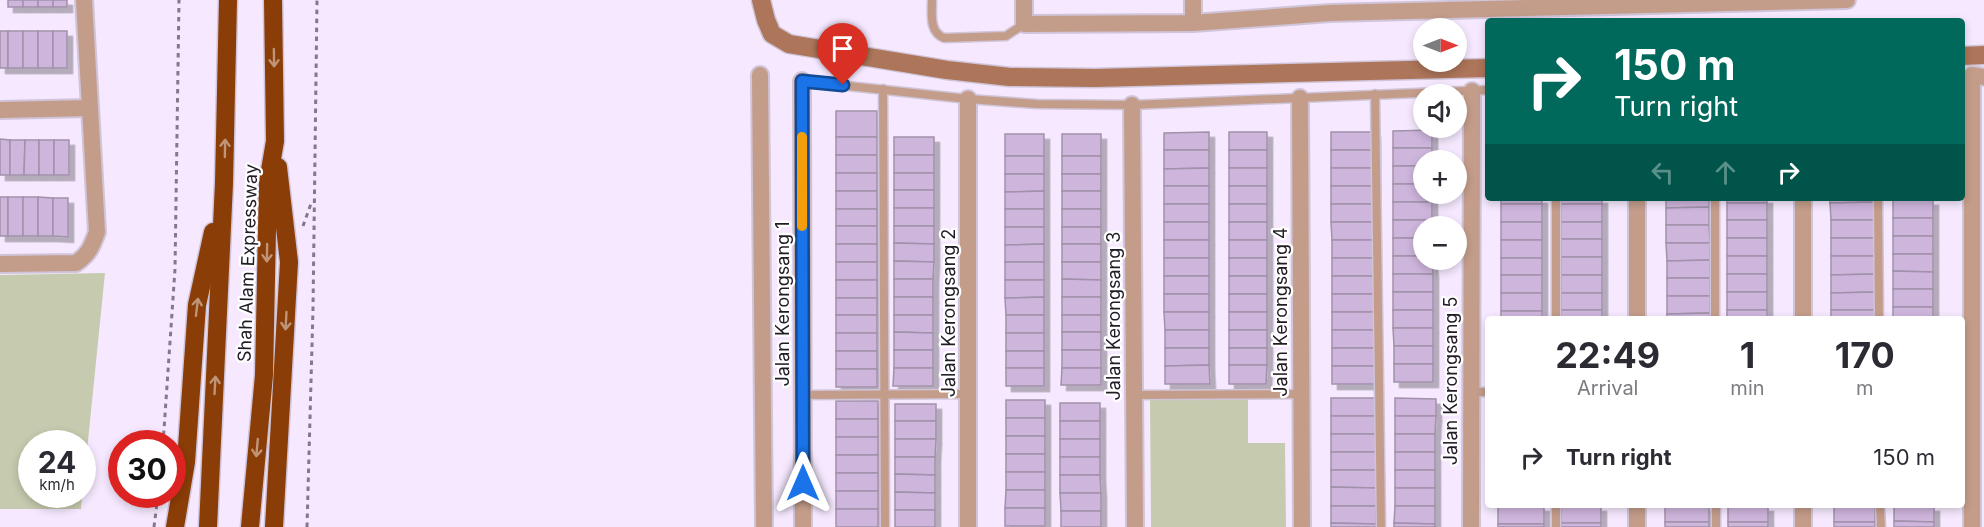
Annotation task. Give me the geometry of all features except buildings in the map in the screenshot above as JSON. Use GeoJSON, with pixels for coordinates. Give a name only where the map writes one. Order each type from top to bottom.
{"type":"FeatureCollection","features":[{"type":"Feature","properties":{"kind":"highway","name":"Shah Alam Expressway"},"geometry":{"type":"LineString","coordinates":[[208,527],[224,183],[228,0]]}},
{"type":"Feature","properties":{"kind":"highway","name":"Shah Alam Expressway"},"geometry":{"type":"LineString","coordinates":[[250,527],[264,375],[268,182],[275,141],[273,0]]}},
{"type":"Feature","properties":{"kind":"highway"},"geometry":{"type":"LineString","coordinates":[[274,527],[289,262],[275,141]]}},
{"type":"Feature","properties":{"kind":"highway"},"geometry":{"type":"LineString","coordinates":[[175,527],[186,462],[197,305],[224,183]]}},
{"type":"Feature","properties":{"kind":"street"},"geometry":{"type":"LineString","coordinates":[[0,264],[76,263],[91,249],[97,232],[84,0]]}},
{"type":"Feature","properties":{"kind":"street"},"geometry":{"type":"LineString","coordinates":[[761,0],[772,34],[789,44],[948,70],[1010,77],[1095,78],[1485,68]]}},
{"type":"Feature","properties":{"kind":"street"},"geometry":{"type":"LineString","coordinates":[[1024,0],[1024,24],[1193,23],[1330,7],[1847,0]]}},
{"type":"Feature","properties":{"kind":"street"},"geometry":{"type":"LineString","coordinates":[[1193,0],[1193,23]]}},
{"type":"Feature","properties":{"kind":"street"},"geometry":{"type":"LineString","coordinates":[[1965,56],[1984,55]]}},
{"type":"Feature","properties":{"kind":"street"},"geometry":{"type":"LineString","coordinates":[[760,75],[764,527]]}},
{"type":"Feature","properties":{"kind":"street"},"geometry":{"type":"LineString","coordinates":[[1972,527],[1967,386],[1973,76]]}},
{"type":"Feature","properties":{"kind":"street","name":"Jalan Kerongsang 1"},"geometry":{"type":"LineString","coordinates":[[802,81],[803,527]]}},
{"type":"Feature","properties":{"kind":"street","name":"Jalan Kerongsang 5"},"geometry":{"type":"LineString","coordinates":[[1471,527],[1471,392],[1480,90]]}},
{"type":"Feature","properties":{"kind":"street","name":"Jalan Kerongsang 4"},"geometry":{"type":"LineString","coordinates":[[1299,98],[1302,527]]}},
{"type":"Feature","properties":{"kind":"street","name":"Jalan Kerongsang 2"},"geometry":{"type":"LineString","coordinates":[[968,99],[968,527]]}},
{"type":"Feature","properties":{"kind":"street","name":"Jalan Kerongsang 3"},"geometry":{"type":"LineString","coordinates":[[1132,105],[1135,527]]}},
{"type":"Feature","properties":{"kind":"street"},"geometry":{"type":"LineString","coordinates":[[0,110],[90,108]]}},
{"type":"Feature","properties":{"kind":"street"},"geometry":{"type":"LineString","coordinates":[[1637,201],[1637,316]]}},
{"type":"Feature","properties":{"kind":"street"},"geometry":{"type":"LineString","coordinates":[[1803,201],[1803,316]]}},
{"type":"Feature","properties":{"kind":"street"},"geometry":{"type":"LineString","coordinates":[[1637,508],[1637,527]]}},
{"type":"Feature","properties":{"kind":"street"},"geometry":{"type":"LineString","coordinates":[[1803,508],[1803,527]]}},
{"type":"Feature","properties":{"kind":"lane"},"geometry":{"type":"LineString","coordinates":[[932,0],[933,28],[937,35],[944,38],[1006,36],[1024,24]]}},
{"type":"Feature","properties":{"kind":"lane"},"geometry":{"type":"LineString","coordinates":[[802,81],[1037,104],[1132,105],[1480,90]]}},
{"type":"Feature","properties":{"kind":"lane"},"geometry":{"type":"LineString","coordinates":[[883,89],[885,527]]}},
{"type":"Feature","properties":{"kind":"lane"},"geometry":{"type":"LineString","coordinates":[[1375,94],[1381,527]]}},
{"type":"Feature","properties":{"kind":"lane"},"geometry":{"type":"LineString","coordinates":[[1556,201],[1556,316]]}},
{"type":"Feature","properties":{"kind":"lane"},"geometry":{"type":"LineString","coordinates":[[1715,201],[1715,316]]}},
{"type":"Feature","properties":{"kind":"lane"},"geometry":{"type":"LineString","coordinates":[[1878,201],[1879,316]]}},
{"type":"Feature","properties":{"kind":"lane"},"geometry":{"type":"LineString","coordinates":[[1471,392],[1485,392]]}},
{"type":"Feature","properties":{"kind":"lane"},"geometry":{"type":"LineString","coordinates":[[802,395],[968,394]]}},
{"type":"Feature","properties":{"kind":"lane"},"geometry":{"type":"LineString","coordinates":[[1134,395],[1301,394]]}},
{"type":"Feature","properties":{"kind":"lane"},"geometry":{"type":"LineString","coordinates":[[1556,508],[1556,527]]}},
{"type":"Feature","properties":{"kind":"lane"},"geometry":{"type":"LineString","coordinates":[[1716,508],[1716,527]]}},
{"type":"Feature","properties":{"kind":"lane"},"geometry":{"type":"LineString","coordinates":[[1881,508],[1881,527]]}},
{"type":"Feature","properties":{"kind":"path"},"geometry":{"type":"LineString","coordinates":[[164,430],[175,269],[178,0]]}},
{"type":"Feature","properties":{"kind":"path"},"geometry":{"type":"LineString","coordinates":[[307,527],[313,309],[317,0]]}},
{"type":"Feature","properties":{"kind":"path"},"geometry":{"type":"LineString","coordinates":[[154,527],[156,508]]}},
{"type":"Feature","properties":{"kind":"green space"},"geometry":{"type":"Polygon","coordinates":[[[105,273],[89,430],[18,430],[18,508],[81,509],[0,509],[0,275],[105,273]]]}},
{"type":"Feature","properties":{"kind":"green space"},"geometry":{"type":"Polygon","coordinates":[[[1248,399],[1248,443],[1285,443],[1286,527],[1151,527],[1150,400],[1248,399]]]}},
{"type":"Feature","properties":{"kind":"slow traffic"},"geometry":{"type":"LineString","coordinates":[[802,137],[802,226]]}},
{"type":"Feature","properties":{"kind":"route"},"geometry":{"type":"LineString","coordinates":[[803,483],[802,81],[843,85]]}}]}
